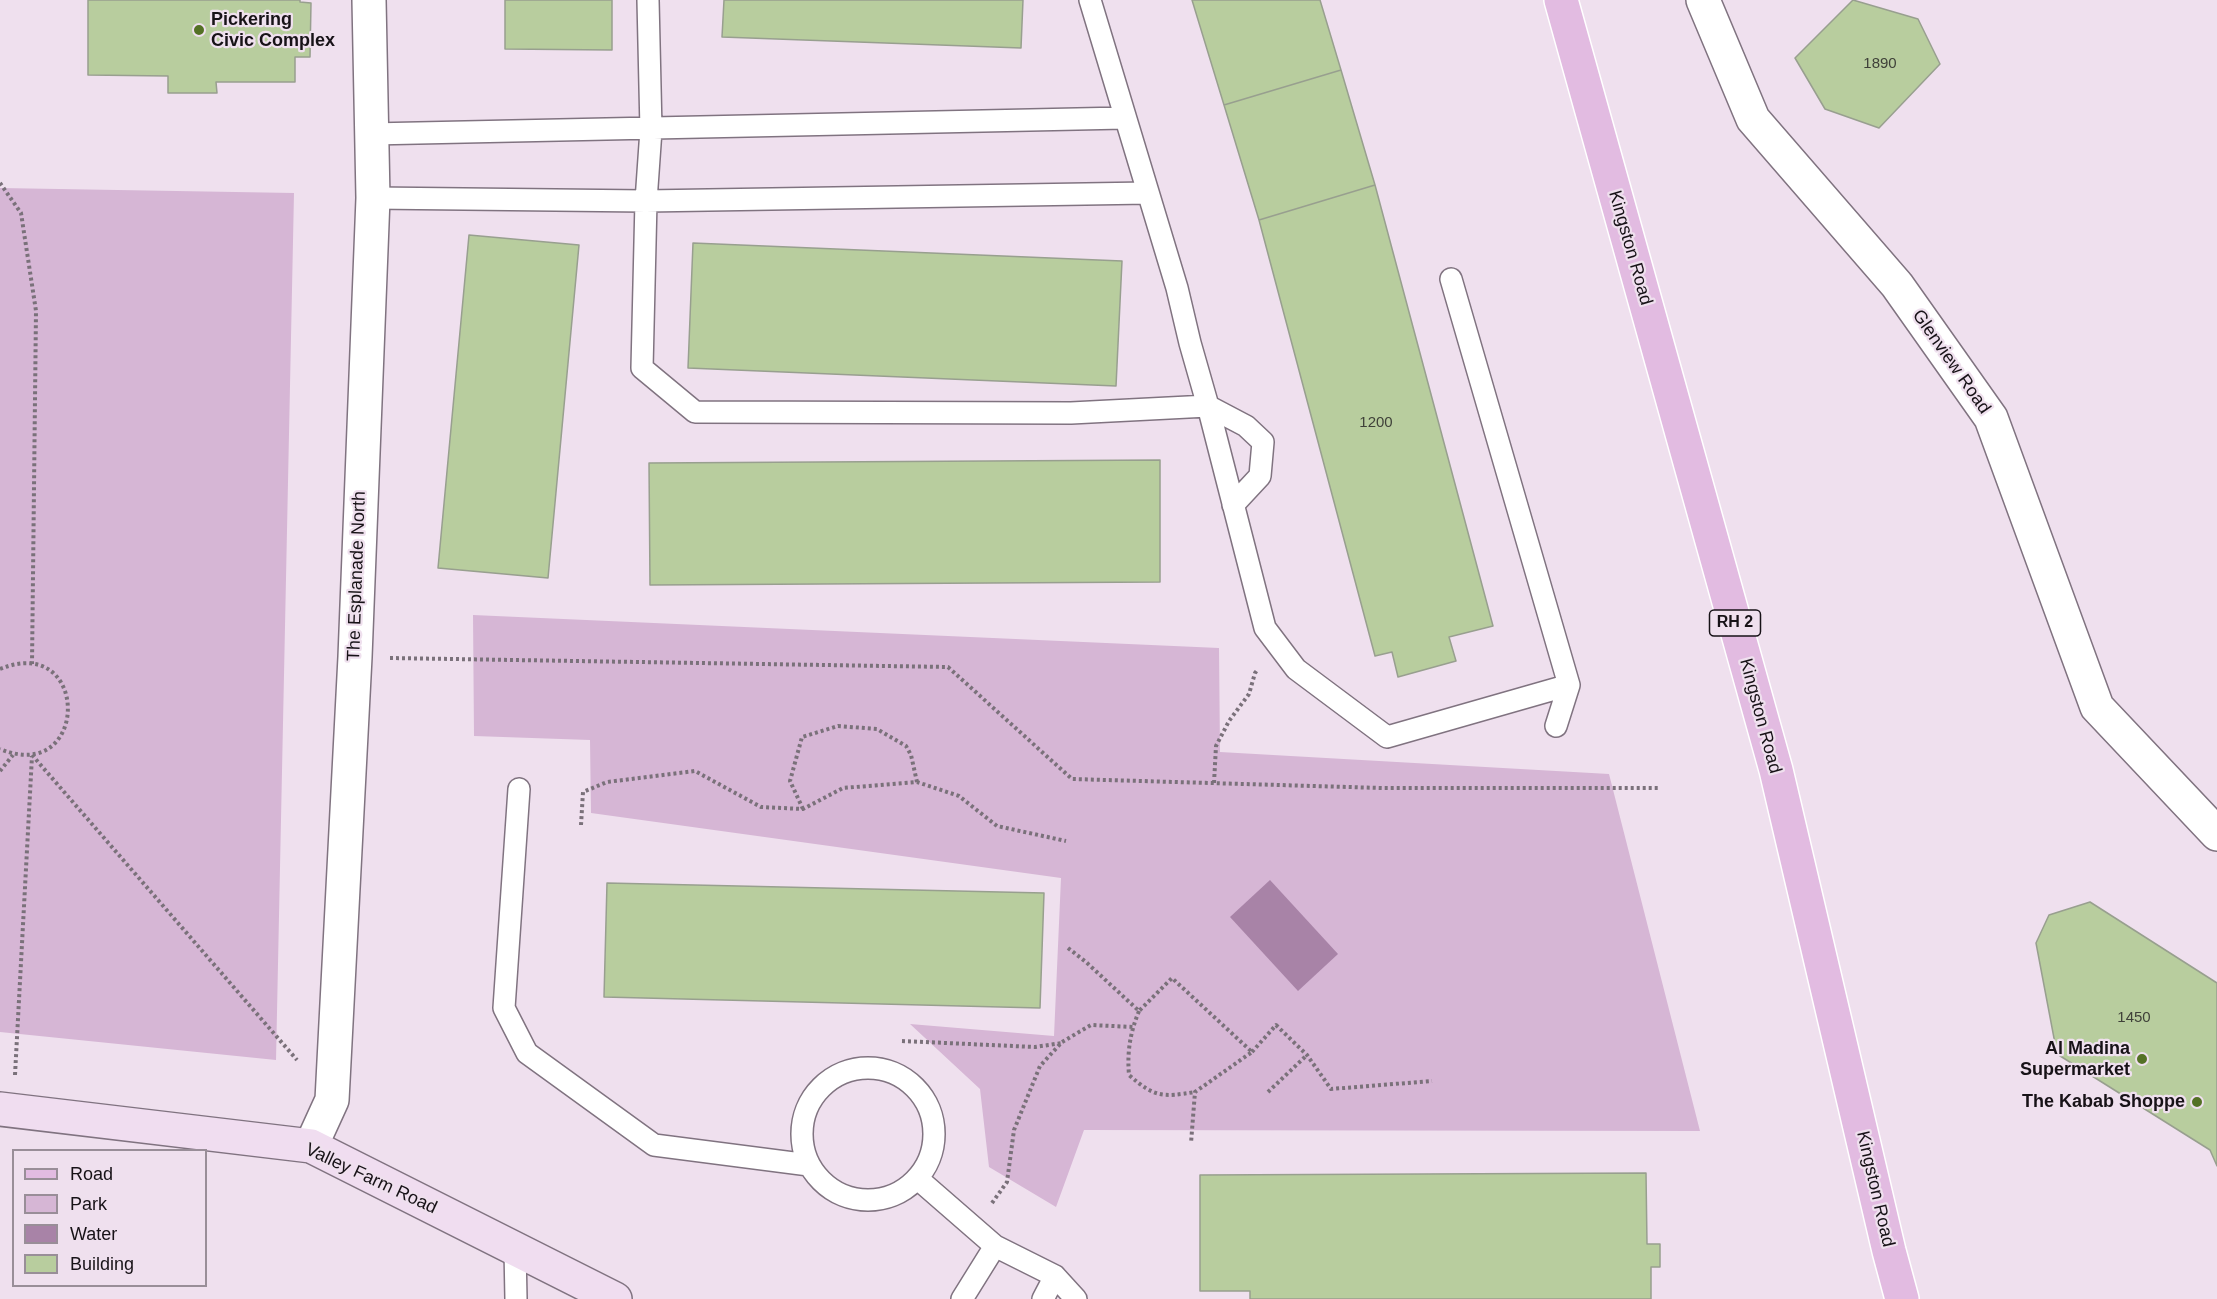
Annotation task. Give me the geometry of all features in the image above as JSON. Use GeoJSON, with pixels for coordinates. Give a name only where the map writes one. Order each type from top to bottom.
{"type":"FeatureCollection","features":[{"type":"Feature","properties":{"kind":"main road","name":"Kingston Road"},"geometry":{"type":"LineString","coordinates":[[1561,0],[1776,770],[1902,1299]]}},
{"type":"Feature","properties":{"kind":"main road"},"geometry":{"type":"LineString","coordinates":[[1889,1251],[1892,1299]]}},
{"type":"Feature","properties":{"kind":"street","name":"The Esplanade North"},"geometry":{"type":"LineString","coordinates":[[310,1146],[332,1100],[355,657],[373,198],[369,0]]}},
{"type":"Feature","properties":{"kind":"street","name":"Glenview Road"},"geometry":{"type":"LineString","coordinates":[[1703,0],[1753,119],[1897,285],[1991,418],[2097,707],[2217,834]]}},
{"type":"Feature","properties":{"kind":"street","name":"Valley Farm Road"},"geometry":{"type":"LineString","coordinates":[[7,1110],[310,1146],[615,1299]]}},
{"type":"Feature","properties":{"kind":"lane"},"geometry":{"type":"LineString","coordinates":[[648,0],[651,130],[646,201],[642,368],[695,412],[1071,414],[1208,406],[1246,426],[1263,442],[1260,476],[1233,505]]}},
{"type":"Feature","properties":{"kind":"lane"},"geometry":{"type":"LineString","coordinates":[[1090,0],[1177,288],[1265,628],[1296,669],[1387,737],[1569,685]]}},
{"type":"Feature","properties":{"kind":"lane"},"geometry":{"type":"LineString","coordinates":[[371,134],[651,130],[1124,118]]}},
{"type":"Feature","properties":{"kind":"lane"},"geometry":{"type":"LineString","coordinates":[[373,198],[646,201],[1148,193]]}},
{"type":"Feature","properties":{"kind":"lane"},"geometry":{"type":"LineString","coordinates":[[1451,279],[1569,685],[1556,726]]}},
{"type":"Feature","properties":{"kind":"lane"},"geometry":{"type":"LineString","coordinates":[[519,789],[504,1008],[527,1053],[654,1145],[809,1165]]}},
{"type":"Feature","properties":{"kind":"lane"},"geometry":{"type":"LineString","coordinates":[[855,1068],[882,1068],[906,1078],[924,1097],[934,1121],[934,1147],[924,1172],[905,1190],[881,1200],[855,1200],[830,1190],[809,1165],[802,1147],[802,1120],[812,1096],[831,1078],[855,1068]]}},
{"type":"Feature","properties":{"kind":"lane"},"geometry":{"type":"LineString","coordinates":[[918,1179],[995,1246],[1055,1276],[1076,1299]]}},
{"type":"Feature","properties":{"kind":"lane"},"geometry":{"type":"LineString","coordinates":[[962,1299],[995,1246]]}},
{"type":"Feature","properties":{"kind":"lane"},"geometry":{"type":"LineString","coordinates":[[515,1249],[516,1299]]}},
{"type":"Feature","properties":{"kind":"lane"},"geometry":{"type":"LineString","coordinates":[[1043,1299],[1055,1276]]}},
{"type":"Feature","properties":{"kind":"path"},"geometry":{"type":"LineString","coordinates":[[0,183],[21,213],[36,311],[32,664]]}},
{"type":"Feature","properties":{"kind":"path"},"geometry":{"type":"LineString","coordinates":[[1214,783],[1216,746],[1229,721],[1249,694],[1255,673],[1279,646]]}},
{"type":"Feature","properties":{"kind":"path"},"geometry":{"type":"LineString","coordinates":[[355,657],[948,667],[1072,779],[1382,788],[1660,788]]}},
{"type":"Feature","properties":{"kind":"path"},"geometry":{"type":"LineString","coordinates":[[0,669],[14,663],[32,664],[49,670],[62,683],[69,707],[69,718],[61,735],[49,748],[32,755],[14,755],[0,749]]}},
{"type":"Feature","properties":{"kind":"path"},"geometry":{"type":"LineString","coordinates":[[803,809],[790,781],[802,736],[838,726],[877,729],[906,746],[911,755],[917,782]]}},
{"type":"Feature","properties":{"kind":"path"},"geometry":{"type":"LineString","coordinates":[[0,771],[14,755]]}},
{"type":"Feature","properties":{"kind":"path"},"geometry":{"type":"LineString","coordinates":[[32,755],[332,1100]]}},
{"type":"Feature","properties":{"kind":"path"},"geometry":{"type":"LineString","coordinates":[[7,1110],[32,755]]}},
{"type":"Feature","properties":{"kind":"path"},"geometry":{"type":"LineString","coordinates":[[581,825],[583,792],[607,782],[695,771],[761,807],[803,809],[843,788],[917,782],[959,796],[997,826],[1066,841]]}},
{"type":"Feature","properties":{"kind":"path"},"geometry":{"type":"LineString","coordinates":[[1068,948],[1139,1011]]}},
{"type":"Feature","properties":{"kind":"path"},"geometry":{"type":"LineString","coordinates":[[1252,1052],[1172,978],[1139,1011],[1127,1055],[1129,1075],[1141,1086],[1163,1097],[1195,1092],[1252,1052],[1276,1025],[1307,1055],[1331,1089],[1432,1082]]}},
{"type":"Feature","properties":{"kind":"path"},"geometry":{"type":"LineString","coordinates":[[975,1228],[1007,1182],[1014,1130],[1040,1066],[1062,1042],[1091,1025],[1133,1027]]}},
{"type":"Feature","properties":{"kind":"path"},"geometry":{"type":"LineString","coordinates":[[902,1041],[1035,1047],[1062,1042]]}},
{"type":"Feature","properties":{"kind":"path"},"geometry":{"type":"LineString","coordinates":[[1268,1092],[1307,1055]]}},
{"type":"Feature","properties":{"kind":"path"},"geometry":{"type":"LineString","coordinates":[[1191,1143],[1195,1092]]}},
{"type":"Feature","properties":{"kind":"green space"},"geometry":{"type":"Polygon","coordinates":[[[0,188],[294,193],[276,1060],[0,1032],[0,188]]]}},
{"type":"Feature","properties":{"kind":"green space"},"geometry":{"type":"Polygon","coordinates":[[[473,615],[1219,648],[1220,752],[1609,774],[1700,1131],[1084,1130],[1056,1207],[989,1167],[980,1089],[910,1024],[1054,1036],[1061,878],[591,813],[590,740],[474,736],[473,615]]]}},
{"type":"Feature","properties":{"kind":"water"},"geometry":{"type":"Polygon","coordinates":[[[1270,880],[1338,954],[1298,991],[1230,917],[1270,880]]]}},
{"type":"Feature","properties":{"kind":"building","name":"Pickering Civic Complex"},"geometry":{"type":"Polygon","coordinates":[[[88,0],[300,0],[300,2],[311,3],[310,57],[295,57],[295,82],[216,82],[217,93],[168,93],[168,76],[88,75],[88,0]]]}},
{"type":"Feature","properties":{"kind":"building"},"geometry":{"type":"Polygon","coordinates":[[[505,0],[612,0],[612,50],[505,49],[505,0]]]}},
{"type":"Feature","properties":{"kind":"building"},"geometry":{"type":"Polygon","coordinates":[[[724,0],[1023,0],[1021,48],[722,37],[724,0]]]}},
{"type":"Feature","properties":{"kind":"building"},"geometry":{"type":"Polygon","coordinates":[[[1192,0],[1320,0],[1341,70],[1224,105],[1192,0]]]}},
{"type":"Feature","properties":{"kind":"building"},"geometry":{"type":"Polygon","coordinates":[[[1853,0],[1918,19],[1940,64],[1879,128],[1825,109],[1795,58],[1853,0]]]}},
{"type":"Feature","properties":{"kind":"building"},"geometry":{"type":"Polygon","coordinates":[[[1341,70],[1375,185],[1259,220],[1224,105],[1341,70]]]}},
{"type":"Feature","properties":{"kind":"building"},"geometry":{"type":"Polygon","coordinates":[[[1375,185],[1493,626],[1449,637],[1456,661],[1398,677],[1392,652],[1375,656],[1259,220],[1375,185]]]}},
{"type":"Feature","properties":{"kind":"building"},"geometry":{"type":"Polygon","coordinates":[[[469,235],[579,245],[548,578],[438,568],[469,235]]]}},
{"type":"Feature","properties":{"kind":"building"},"geometry":{"type":"Polygon","coordinates":[[[693,243],[1122,261],[1116,386],[688,368],[693,243]]]}},
{"type":"Feature","properties":{"kind":"building"},"geometry":{"type":"Polygon","coordinates":[[[1160,460],[1160,582],[650,585],[649,463],[1160,460]]]}},
{"type":"Feature","properties":{"kind":"building"},"geometry":{"type":"Polygon","coordinates":[[[607,883],[1044,893],[1040,1008],[604,997],[607,883]]]}},
{"type":"Feature","properties":{"kind":"building"},"geometry":{"type":"Polygon","coordinates":[[[2090,902],[2217,983],[2217,1166],[2210,1150],[2057,1054],[2036,943],[2049,915],[2090,902]]]}},
{"type":"Feature","properties":{"kind":"building"},"geometry":{"type":"Polygon","coordinates":[[[1646,1173],[1647,1244],[1660,1244],[1660,1267],[1651,1267],[1651,1299],[1250,1299],[1250,1291],[1200,1291],[1200,1175],[1646,1173]]]}},
{"type":"Feature","properties":{"kind":"place","name":"Pickering Civic Complex"},"geometry":{"type":"Point","coordinates":[199,30]}},
{"type":"Feature","properties":{"kind":"place","name":"Al Madina Supermarket"},"geometry":{"type":"Point","coordinates":[2142,1059]}},
{"type":"Feature","properties":{"kind":"place","name":"The Kabab Shoppe"},"geometry":{"type":"Point","coordinates":[2197,1102]}}]}
